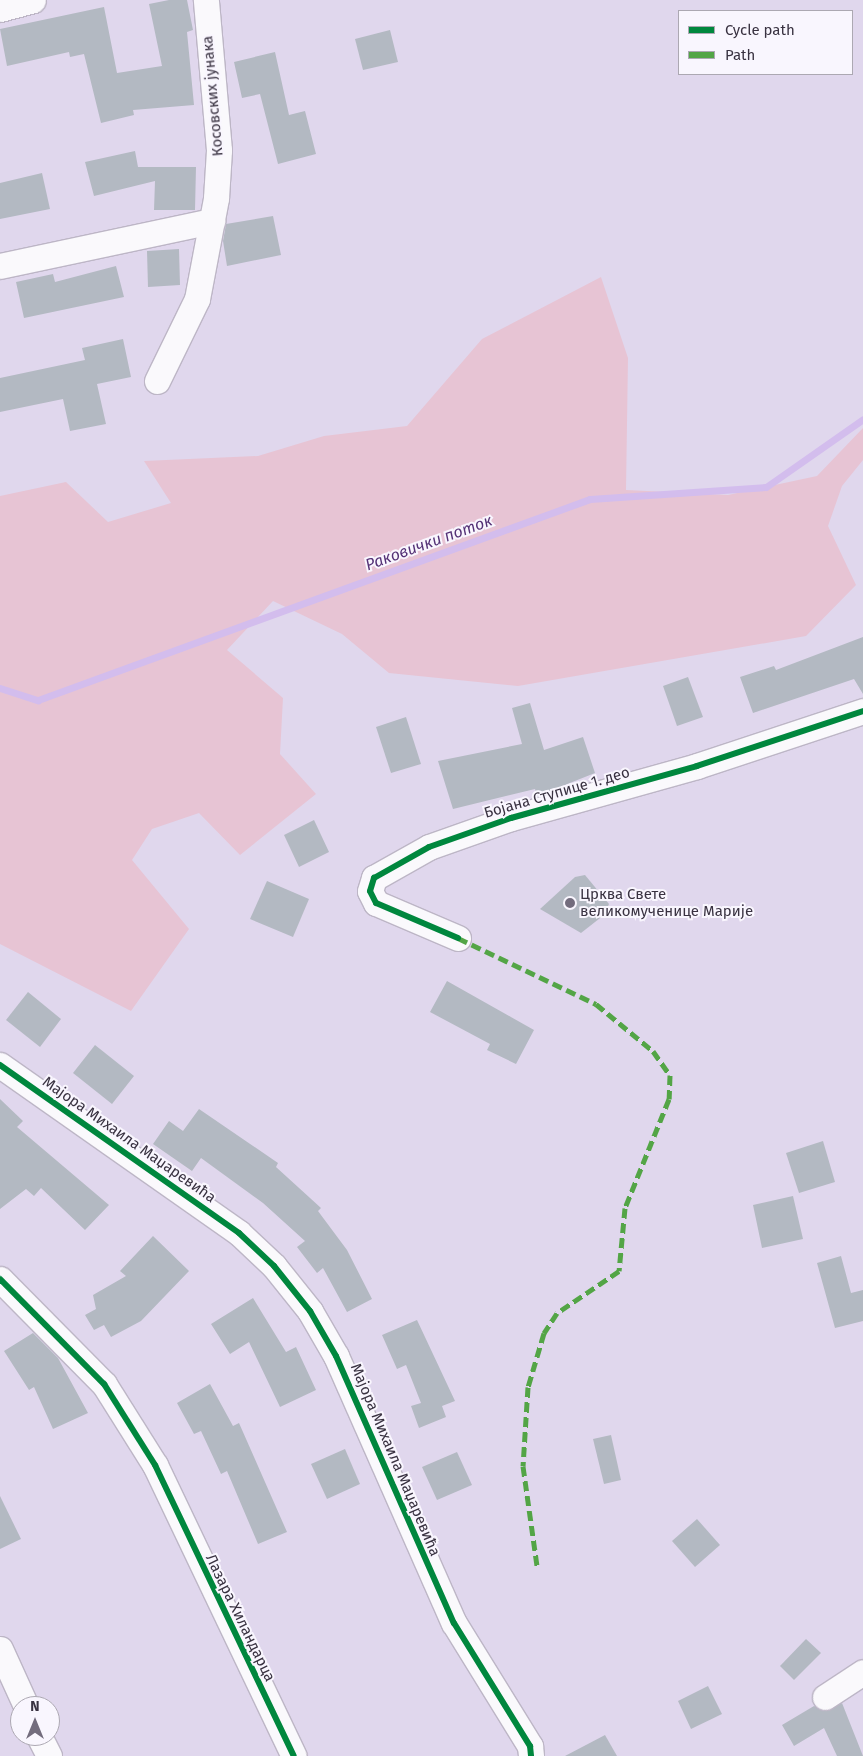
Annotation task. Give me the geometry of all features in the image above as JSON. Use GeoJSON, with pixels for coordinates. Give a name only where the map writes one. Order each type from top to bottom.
{"type":"FeatureCollection","features":[{"type":"Feature","properties":{"kind":"street"},"geometry":{"type":"LineString","coordinates":[[0,9],[33,0]]}},
{"type":"Feature","properties":{"kind":"street","name":"Косовских јунака"},"geometry":{"type":"LineString","coordinates":[[157,381],[197,299],[212,221],[219,150],[206,0]]}},
{"type":"Feature","properties":{"kind":"street"},"geometry":{"type":"LineString","coordinates":[[0,266],[212,221]]}},
{"type":"Feature","properties":{"kind":"street","name":"Бојана Ступице 1. део"},"geometry":{"type":"LineString","coordinates":[[458,938],[376,903],[370,891],[374,878],[429,847],[511,818],[698,766],[863,711]]}},
{"type":"Feature","properties":{"kind":"street","name":"Мајора Михаила Маџаревића"},"geometry":{"type":"LineString","coordinates":[[0,1065],[239,1233],[274,1266],[310,1311],[336,1356],[454,1623],[530,1746],[531,1756]]}},
{"type":"Feature","properties":{"kind":"street","name":"Лазара Хиландарца"},"geometry":{"type":"LineString","coordinates":[[0,1279],[104,1384],[155,1465],[294,1756]]}},
{"type":"Feature","properties":{"kind":"street"},"geometry":{"type":"LineString","coordinates":[[0,1649],[21,1696]]}},
{"type":"Feature","properties":{"kind":"street"},"geometry":{"type":"LineString","coordinates":[[825,1697],[863,1672]]}},
{"type":"Feature","properties":{"kind":"shaded area"},"geometry":{"type":"Polygon","coordinates":[[[601,277],[628,358],[626,490],[728,495],[817,476],[863,428],[863,460],[842,486],[828,526],[856,585],[806,636],[518,686],[389,673],[342,634],[273,601],[227,650],[283,698],[280,754],[316,794],[240,855],[199,813],[152,829],[132,860],[189,929],[131,1011],[0,944],[0,496],[66,482],[108,522],[171,503],[144,461],[258,456],[324,436],[407,426],[482,339],[601,277]]]}},
{"type":"Feature","properties":{"kind":"building"},"geometry":{"type":"Polygon","coordinates":[[[169,0],[187,0],[193,30],[187,32],[194,105],[133,110],[134,115],[101,123],[84,54],[70,57],[69,52],[7,66],[0,29],[104,7],[117,73],[162,66],[149,4],[169,0]]]}},
{"type":"Feature","properties":{"kind":"building"},"geometry":{"type":"Polygon","coordinates":[[[390,30],[398,62],[363,70],[355,39],[390,30]]]}},
{"type":"Feature","properties":{"kind":"building"},"geometry":{"type":"Polygon","coordinates":[[[275,52],[289,115],[305,111],[316,154],[278,164],[260,94],[242,98],[234,62],[275,52]]]}},
{"type":"Feature","properties":{"kind":"building"},"geometry":{"type":"Polygon","coordinates":[[[135,151],[138,167],[196,167],[195,210],[154,210],[155,181],[94,196],[85,162],[135,151]]]}},
{"type":"Feature","properties":{"kind":"building"},"geometry":{"type":"Polygon","coordinates":[[[42,173],[50,209],[0,219],[0,183],[42,173]]]}},
{"type":"Feature","properties":{"kind":"building"},"geometry":{"type":"Polygon","coordinates":[[[273,216],[281,255],[227,266],[223,241],[226,224],[273,216]]]}},
{"type":"Feature","properties":{"kind":"building"},"geometry":{"type":"Polygon","coordinates":[[[179,249],[180,285],[148,287],[147,251],[179,249]]]}},
{"type":"Feature","properties":{"kind":"building"},"geometry":{"type":"Polygon","coordinates":[[[116,266],[124,297],[24,318],[16,282],[53,274],[55,282],[116,266]]]}},
{"type":"Feature","properties":{"kind":"building"},"geometry":{"type":"Polygon","coordinates":[[[123,339],[131,377],[97,384],[106,424],[70,431],[63,399],[0,412],[0,378],[85,360],[82,348],[123,339]]]}},
{"type":"Feature","properties":{"kind":"building"},"geometry":{"type":"Polygon","coordinates":[[[863,637],[863,694],[854,679],[753,713],[740,677],[774,666],[776,670],[863,637]]]}},
{"type":"Feature","properties":{"kind":"building"},"geometry":{"type":"Polygon","coordinates":[[[688,677],[703,717],[677,726],[663,686],[688,677]]]}},
{"type":"Feature","properties":{"kind":"building"},"geometry":{"type":"Polygon","coordinates":[[[530,703],[544,750],[583,737],[595,773],[537,796],[535,789],[453,809],[438,761],[522,744],[512,708],[530,703]]]}},
{"type":"Feature","properties":{"kind":"building"},"geometry":{"type":"Polygon","coordinates":[[[406,717],[421,764],[391,773],[376,727],[406,717]]]}},
{"type":"Feature","properties":{"kind":"building"},"geometry":{"type":"Polygon","coordinates":[[[314,820],[329,852],[299,867],[284,835],[314,820]]]}},
{"type":"Feature","properties":{"kind":"building","name":"Црква Свете великомученице Марије"},"geometry":{"type":"Polygon","coordinates":[[[585,875],[609,904],[604,915],[581,933],[540,909],[575,877],[585,875]]]}},
{"type":"Feature","properties":{"kind":"building"},"geometry":{"type":"Polygon","coordinates":[[[267,881],[309,899],[293,937],[250,919],[267,881]]]}},
{"type":"Feature","properties":{"kind":"building"},"geometry":{"type":"Polygon","coordinates":[[[447,981],[534,1030],[516,1064],[487,1050],[490,1044],[430,1012],[447,981]]]}},
{"type":"Feature","properties":{"kind":"building"},"geometry":{"type":"Polygon","coordinates":[[[28,992],[61,1019],[40,1047],[6,1020],[28,992]]]}},
{"type":"Feature","properties":{"kind":"building"},"geometry":{"type":"Polygon","coordinates":[[[95,1045],[134,1076],[112,1104],[73,1073],[95,1045]]]}},
{"type":"Feature","properties":{"kind":"building"},"geometry":{"type":"Polygon","coordinates":[[[0,1099],[23,1121],[17,1127],[109,1205],[85,1230],[41,1188],[34,1196],[26,1189],[0,1209],[0,1099]]]}},
{"type":"Feature","properties":{"kind":"building"},"geometry":{"type":"Polygon","coordinates":[[[199,1109],[278,1163],[276,1167],[321,1208],[318,1211],[347,1250],[372,1299],[347,1312],[323,1268],[317,1273],[297,1247],[305,1241],[263,1203],[201,1158],[192,1171],[153,1144],[169,1121],[183,1131],[199,1109]]]}},
{"type":"Feature","properties":{"kind":"building"},"geometry":{"type":"Polygon","coordinates":[[[823,1141],[835,1182],[799,1193],[786,1153],[823,1141]]]}},
{"type":"Feature","properties":{"kind":"building"},"geometry":{"type":"Polygon","coordinates":[[[793,1196],[803,1239],[762,1248],[753,1205],[793,1196]]]}},
{"type":"Feature","properties":{"kind":"building"},"geometry":{"type":"Polygon","coordinates":[[[153,1236],[189,1271],[141,1321],[111,1337],[104,1325],[94,1330],[85,1315],[96,1309],[93,1295],[126,1276],[120,1271],[153,1236]]]}},
{"type":"Feature","properties":{"kind":"building"},"geometry":{"type":"Polygon","coordinates":[[[841,1256],[851,1293],[863,1290],[863,1321],[835,1328],[817,1263],[841,1256]]]}},
{"type":"Feature","properties":{"kind":"building"},"geometry":{"type":"Polygon","coordinates":[[[253,1298],[286,1352],[296,1347],[316,1390],[280,1407],[249,1342],[230,1354],[211,1324],[253,1298]]]}},
{"type":"Feature","properties":{"kind":"building"},"geometry":{"type":"Polygon","coordinates":[[[417,1320],[455,1401],[442,1406],[446,1417],[419,1428],[411,1406],[421,1403],[406,1365],[397,1369],[382,1335],[417,1320]]]}},
{"type":"Feature","properties":{"kind":"building"},"geometry":{"type":"Polygon","coordinates":[[[33,1333],[58,1358],[88,1413],[53,1429],[34,1387],[29,1390],[4,1351],[33,1333]]]}},
{"type":"Feature","properties":{"kind":"building"},"geometry":{"type":"Polygon","coordinates":[[[210,1384],[233,1426],[239,1423],[287,1532],[258,1544],[227,1471],[221,1474],[201,1431],[194,1434],[177,1403],[210,1384]]]}},
{"type":"Feature","properties":{"kind":"building"},"geometry":{"type":"Polygon","coordinates":[[[611,1435],[621,1480],[604,1484],[593,1439],[611,1435]]]}},
{"type":"Feature","properties":{"kind":"building"},"geometry":{"type":"Polygon","coordinates":[[[345,1449],[360,1484],[327,1499],[311,1464],[345,1449]]]}},
{"type":"Feature","properties":{"kind":"building"},"geometry":{"type":"Polygon","coordinates":[[[457,1452],[472,1485],[437,1500],[422,1467],[457,1452]]]}},
{"type":"Feature","properties":{"kind":"building"},"geometry":{"type":"Polygon","coordinates":[[[0,1496],[21,1539],[0,1549],[0,1496]]]}},
{"type":"Feature","properties":{"kind":"building"},"geometry":{"type":"Polygon","coordinates":[[[697,1519],[720,1545],[695,1567],[672,1541],[697,1519]]]}},
{"type":"Feature","properties":{"kind":"building"},"geometry":{"type":"Polygon","coordinates":[[[806,1639],[821,1653],[794,1680],[780,1666],[806,1639]]]}},
{"type":"Feature","properties":{"kind":"building"},"geometry":{"type":"Polygon","coordinates":[[[708,1686],[722,1714],[691,1729],[678,1701],[708,1686]]]}},
{"type":"Feature","properties":{"kind":"building"},"geometry":{"type":"Polygon","coordinates":[[[842,1703],[863,1756],[837,1756],[824,1728],[794,1746],[782,1725],[814,1706],[826,1711],[842,1703]]]}},
{"type":"Feature","properties":{"kind":"building"},"geometry":{"type":"Polygon","coordinates":[[[605,1735],[617,1756],[565,1756],[605,1735]]]}},
{"type":"Feature","properties":{"kind":"waterway","name":"Раковички поток"},"geometry":{"type":"LineString","coordinates":[[0,688],[38,700],[590,499],[766,487],[863,419]]}},
{"type":"Feature","properties":{"kind":"marked path"},"geometry":{"type":"LineString","coordinates":[[458,938],[596,1004],[653,1051],[670,1075],[669,1099],[625,1208],[619,1271],[557,1313],[544,1333],[528,1387],[523,1466],[537,1566]]}},
{"type":"Feature","properties":{"kind":"cycle path"},"geometry":{"type":"LineString","coordinates":[[458,938],[376,903],[370,891],[374,878],[429,847],[511,818],[697,766],[863,711]]}},
{"type":"Feature","properties":{"kind":"cycle path"},"geometry":{"type":"LineString","coordinates":[[0,1065],[239,1233],[274,1266],[310,1311],[336,1356],[454,1623],[530,1746],[531,1756]]}},
{"type":"Feature","properties":{"kind":"cycle path"},"geometry":{"type":"LineString","coordinates":[[0,1279],[104,1384],[155,1465],[294,1756]]}},
{"type":"Feature","properties":{"kind":"place","name":"Црква Свете великомученице Марије"},"geometry":{"type":"Point","coordinates":[570,903]}}]}
